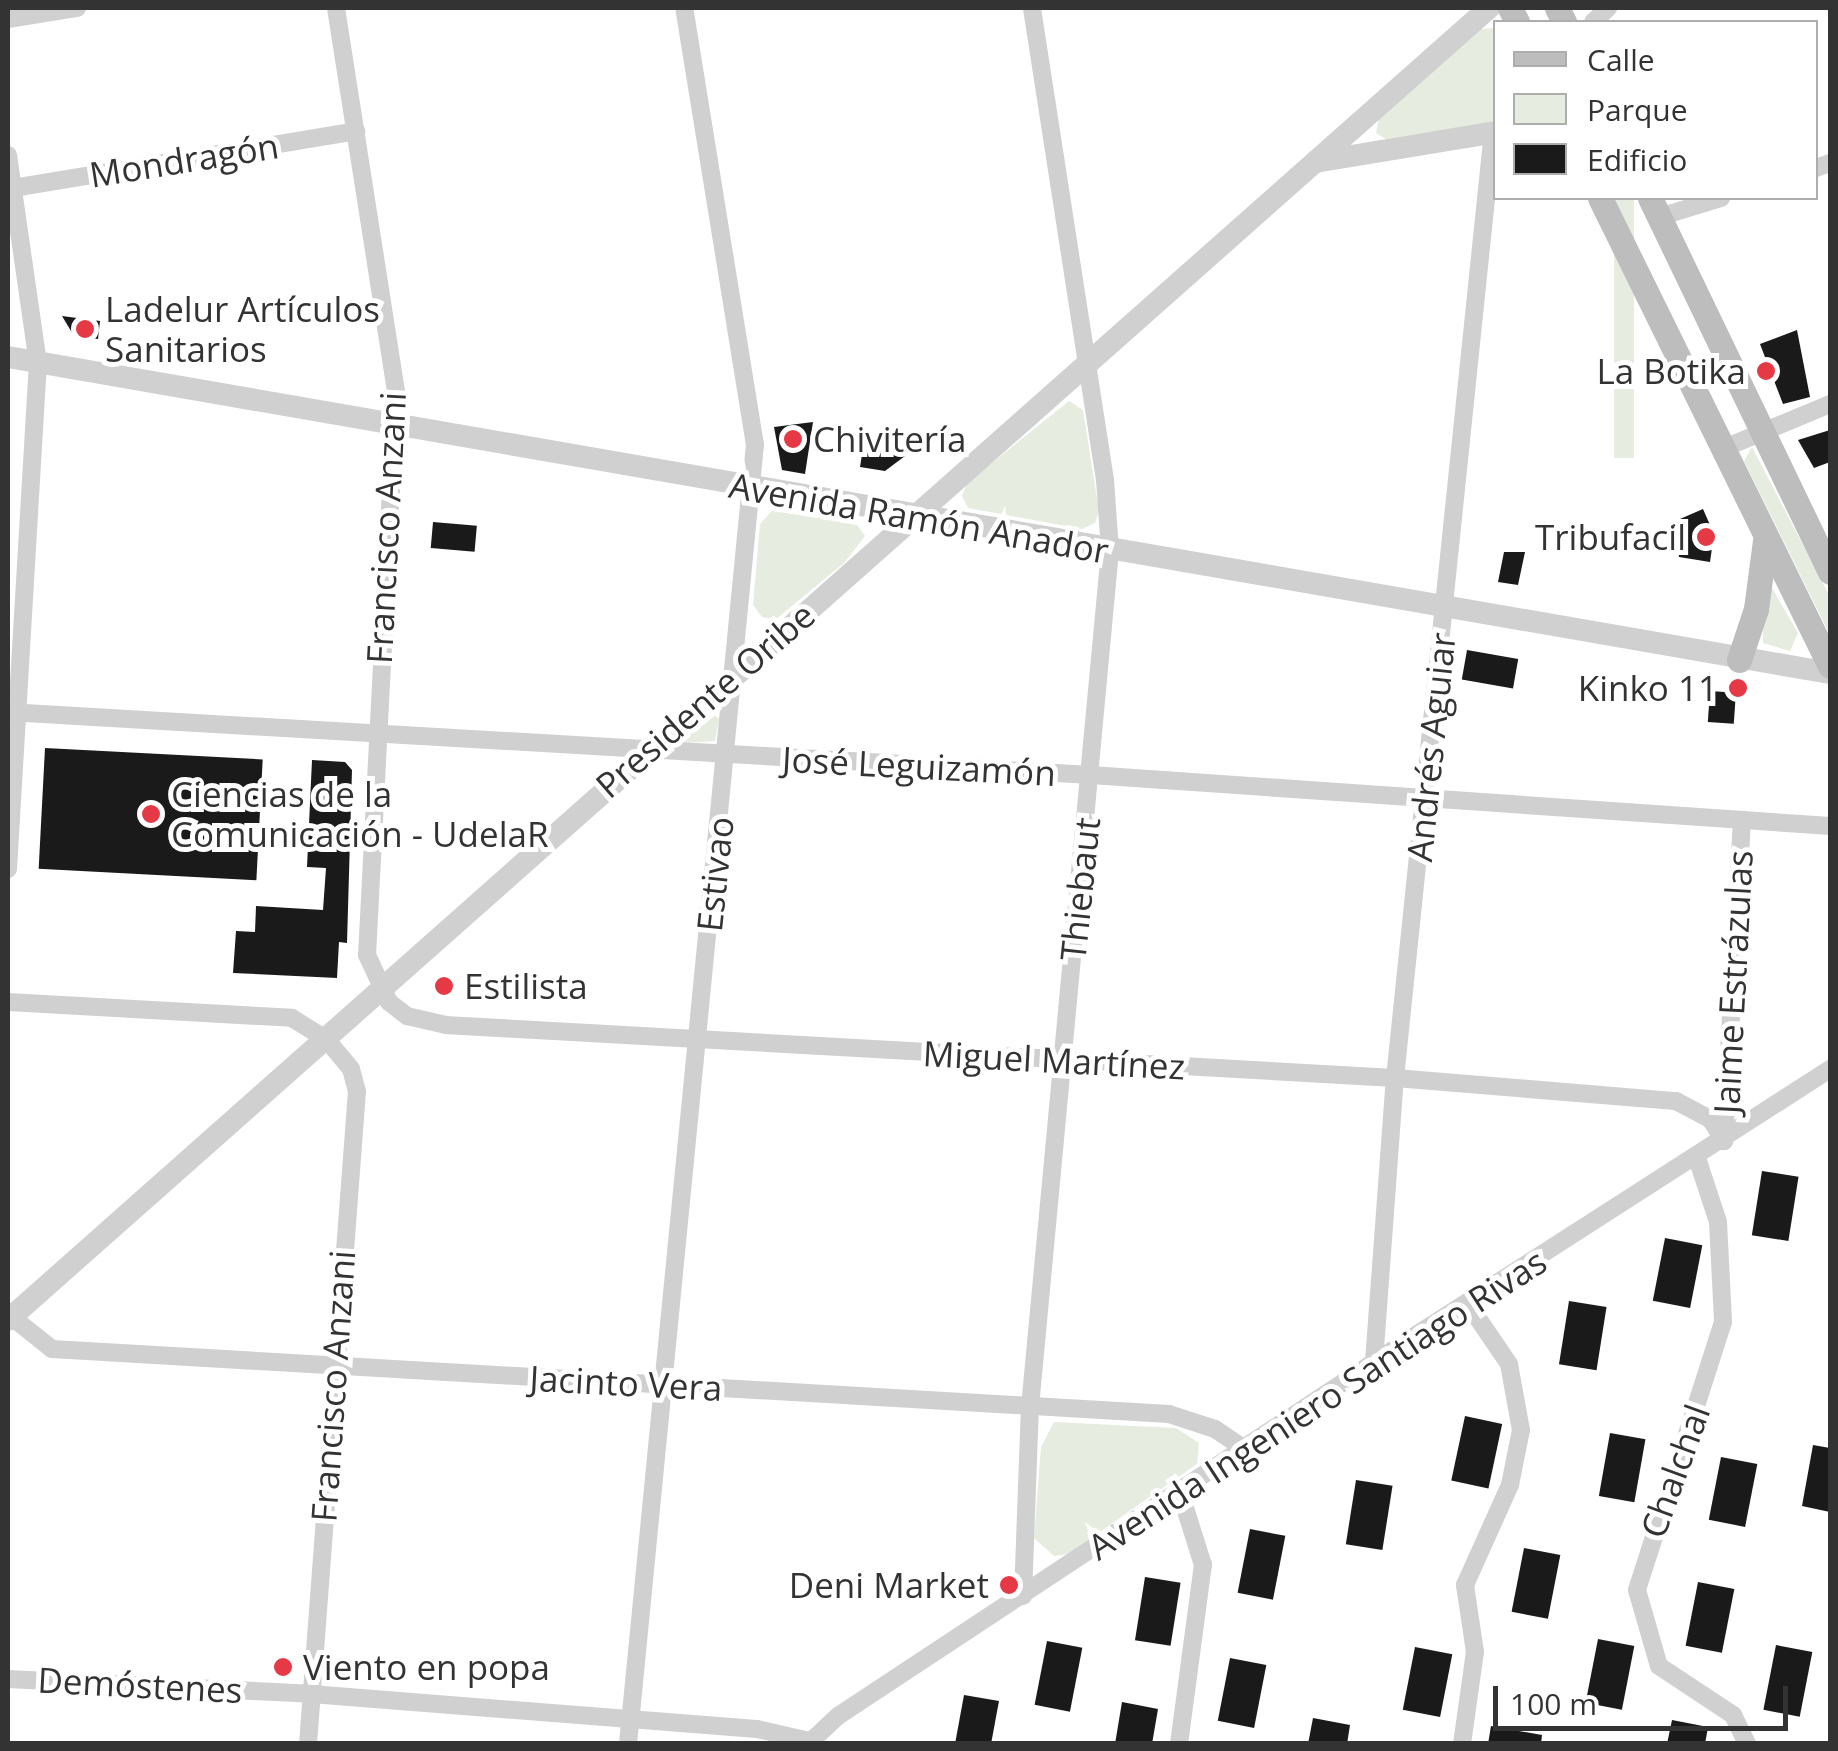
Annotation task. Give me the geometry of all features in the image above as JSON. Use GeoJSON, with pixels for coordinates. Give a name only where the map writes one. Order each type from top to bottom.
{"type":"FeatureCollection","features":[{"type":"Feature","properties":{"kind":"main road"},"geometry":{"type":"LineString","coordinates":[[1601,200],[1830,670]]}},
{"type":"Feature","properties":{"kind":"main road"},"geometry":{"type":"LineString","coordinates":[[1654,207],[1830,572]]}},
{"type":"Feature","properties":{"kind":"main road"},"geometry":{"type":"LineString","coordinates":[[1739,660],[1763,574],[1765,536]]}},
{"type":"Feature","properties":{"kind":"street"},"geometry":{"type":"LineString","coordinates":[[8,18],[76,8]]}},
{"type":"Feature","properties":{"kind":"street","name":"Francisco Anzani"},"geometry":{"type":"LineString","coordinates":[[336,8],[396,424],[367,955],[380,989]]}},
{"type":"Feature","properties":{"kind":"street","name":"Estivao"},"geometry":{"type":"LineString","coordinates":[[628,1744],[755,445],[684,8]]}},
{"type":"Feature","properties":{"kind":"street","name":"Thiebaut"},"geometry":{"type":"LineString","coordinates":[[1023,1596],[1030,1408],[1110,551],[1086,362],[1032,8]]}},
{"type":"Feature","properties":{"kind":"street","name":"Presidente Oribe"},"geometry":{"type":"LineString","coordinates":[[8,1317],[1489,8]]}},
{"type":"Feature","properties":{"kind":"street","name":"Mondragón"},"geometry":{"type":"LineString","coordinates":[[13,188],[356,132]]}},
{"type":"Feature","properties":{"kind":"street"},"geometry":{"type":"LineString","coordinates":[[1315,162],[1493,132]]}},
{"type":"Feature","properties":{"kind":"street","name":"Andrés Aguiar"},"geometry":{"type":"LineString","coordinates":[[1374,1362],[1394,1078],[1493,142]]}},
{"type":"Feature","properties":{"kind":"street"},"geometry":{"type":"LineString","coordinates":[[8,155],[38,362],[13,712],[8,869]]}},
{"type":"Feature","properties":{"kind":"street"},"geometry":{"type":"LineString","coordinates":[[1654,207],[1706,200]]}},
{"type":"Feature","properties":{"kind":"street","name":"Avenida Ramón Anador"},"geometry":{"type":"LineString","coordinates":[[8,357],[1446,610],[1739,660],[1830,670]]}},
{"type":"Feature","properties":{"kind":"street"},"geometry":{"type":"LineString","coordinates":[[1722,448],[1830,404]]}},
{"type":"Feature","properties":{"kind":"street","name":"José Leguizamón"},"geometry":{"type":"LineString","coordinates":[[13,712],[645,752],[1090,775],[1742,823],[1830,826]]}},
{"type":"Feature","properties":{"kind":"street","name":"Jaime Estrázulas"},"geometry":{"type":"LineString","coordinates":[[1724,1142],[1742,823]]}},
{"type":"Feature","properties":{"kind":"street","name":"Miguel Martínez"},"geometry":{"type":"LineString","coordinates":[[380,989],[407,1016],[425,1022],[699,1041],[1394,1078],[1676,1101],[1711,1120],[1724,1142]]}},
{"type":"Feature","properties":{"kind":"street"},"geometry":{"type":"LineString","coordinates":[[8,1002],[277,1016],[326,1038]]}},
{"type":"Feature","properties":{"kind":"street","name":"Francisco Anzani"},"geometry":{"type":"LineString","coordinates":[[308,1744],[357,1091],[351,1069],[326,1038]]}},
{"type":"Feature","properties":{"kind":"street","name":"Avenida Ingeniero Santiago Rivas"},"geometry":{"type":"LineString","coordinates":[[809,1742],[1374,1362],[1724,1142],[1830,1069]]}},
{"type":"Feature","properties":{"kind":"street","name":"Chalchal"},"geometry":{"type":"LineString","coordinates":[[1697,1158],[1718,1222],[1723,1322],[1637,1590],[1659,1666],[1732,1715],[1747,1744]]}},
{"type":"Feature","properties":{"kind":"street"},"geometry":{"type":"LineString","coordinates":[[1462,1744],[1475,1652],[1465,1585],[1510,1486],[1522,1430],[1510,1364],[1468,1304]]}},
{"type":"Feature","properties":{"kind":"street","name":"Jacinto Vera"},"geometry":{"type":"LineString","coordinates":[[8,1317],[52,1350],[1184,1416],[1245,1449]]}},
{"type":"Feature","properties":{"kind":"street"},"geometry":{"type":"LineString","coordinates":[[1179,1744],[1203,1565],[1180,1492]]}},
{"type":"Feature","properties":{"kind":"street","name":"Demóstenes"},"geometry":{"type":"LineString","coordinates":[[8,1679],[311,1694],[757,1728],[809,1742]]}},
{"type":"Feature","properties":{"kind":"green space"},"geometry":{"type":"Polygon","coordinates":[[[1493,28],[1493,122],[1386,139],[1376,133],[1379,117],[1481,29],[1493,28]]]}},
{"type":"Feature","properties":{"kind":"green space"},"geometry":{"type":"Polygon","coordinates":[[[1614,200],[1634,200],[1634,458],[1614,458],[1614,200]]]}},
{"type":"Feature","properties":{"kind":"green space"},"geometry":{"type":"Polygon","coordinates":[[[1069,401],[1083,410],[1099,511],[1095,523],[1082,529],[968,508],[962,496],[967,483],[1069,401]]]}},
{"type":"Feature","properties":{"kind":"green space"},"geometry":{"type":"Polygon","coordinates":[[[1752,447],[1830,597],[1830,635],[1744,461],[1752,447]]]}},
{"type":"Feature","properties":{"kind":"green space"},"geometry":{"type":"Polygon","coordinates":[[[772,511],[856,523],[865,536],[844,563],[775,620],[762,617],[753,605],[760,524],[772,511]]]}},
{"type":"Feature","properties":{"kind":"green space"},"geometry":{"type":"Polygon","coordinates":[[[1772,588],[1798,633],[1790,651],[1763,643],[1763,594],[1772,588]]]}},
{"type":"Feature","properties":{"kind":"green space"},"geometry":{"type":"Polygon","coordinates":[[[709,711],[719,719],[715,741],[681,743],[709,711]]]}},
{"type":"Feature","properties":{"kind":"green space"},"geometry":{"type":"Polygon","coordinates":[[[1054,1422],[1176,1428],[1199,1443],[1197,1464],[1068,1554],[1054,1556],[1034,1538],[1041,1447],[1054,1422]]]}},
{"type":"Feature","properties":{"kind":"building","name":"Ladelur Artículos Sanitarios"},"geometry":{"type":"Polygon","coordinates":[[[62,316],[100,321],[98,339],[74,336],[62,316]]]}},
{"type":"Feature","properties":{"kind":"building"},"geometry":{"type":"Polygon","coordinates":[[[1797,330],[1810,397],[1783,404],[1760,344],[1797,330]]]}},
{"type":"Feature","properties":{"kind":"building","name":"Chivitería"},"geometry":{"type":"Polygon","coordinates":[[[813,422],[805,474],[782,470],[774,427],[813,422]]]}},
{"type":"Feature","properties":{"kind":"building"},"geometry":{"type":"Polygon","coordinates":[[[1830,430],[1830,462],[1814,468],[1798,440],[1830,430]]]}},
{"type":"Feature","properties":{"kind":"building"},"geometry":{"type":"Polygon","coordinates":[[[894,442],[905,456],[885,471],[860,467],[863,448],[882,451],[894,442]]]}},
{"type":"Feature","properties":{"kind":"building"},"geometry":{"type":"Polygon","coordinates":[[[1703,509],[1714,534],[1710,562],[1679,557],[1673,522],[1703,509]]]}},
{"type":"Feature","properties":{"kind":"building"},"geometry":{"type":"Polygon","coordinates":[[[433,522],[477,526],[475,552],[431,548],[433,522]]]}},
{"type":"Feature","properties":{"kind":"building"},"geometry":{"type":"Polygon","coordinates":[[[1504,552],[1525,552],[1518,585],[1498,582],[1504,552]]]}},
{"type":"Feature","properties":{"kind":"building"},"geometry":{"type":"Polygon","coordinates":[[[1467,650],[1518,659],[1513,689],[1462,680],[1467,650]]]}},
{"type":"Feature","properties":{"kind":"building"},"geometry":{"type":"Polygon","coordinates":[[[1710,691],[1736,693],[1734,724],[1708,722],[1710,691]]]}},
{"type":"Feature","properties":{"kind":"building","name":"Ciencias de la Comunicación - UdelaR"},"geometry":{"type":"Polygon","coordinates":[[[45,748],[263,759],[256,880],[39,869],[45,748]]]}},
{"type":"Feature","properties":{"kind":"building"},"geometry":{"type":"Polygon","coordinates":[[[312,760],[345,762],[352,770],[347,943],[339,942],[337,978],[233,973],[236,931],[255,932],[256,906],[323,910],[326,868],[307,867],[312,760]]]}},
{"type":"Feature","properties":{"kind":"building"},"geometry":{"type":"Polygon","coordinates":[[[1762,1171],[1799,1177],[1788,1241],[1752,1235],[1762,1171]]]}},
{"type":"Feature","properties":{"kind":"building"},"geometry":{"type":"Polygon","coordinates":[[[1665,1238],[1702,1245],[1690,1308],[1653,1301],[1665,1238]]]}},
{"type":"Feature","properties":{"kind":"building"},"geometry":{"type":"Polygon","coordinates":[[[1569,1301],[1607,1307],[1597,1370],[1559,1364],[1569,1301]]]}},
{"type":"Feature","properties":{"kind":"building"},"geometry":{"type":"Polygon","coordinates":[[[1465,1416],[1502,1424],[1488,1488],[1451,1481],[1465,1416]]]}},
{"type":"Feature","properties":{"kind":"building"},"geometry":{"type":"Polygon","coordinates":[[[1610,1433],[1645,1439],[1634,1502],[1599,1496],[1610,1433]]]}},
{"type":"Feature","properties":{"kind":"building"},"geometry":{"type":"Polygon","coordinates":[[[1813,1445],[1830,1448],[1830,1512],[1802,1506],[1813,1445]]]}},
{"type":"Feature","properties":{"kind":"building"},"geometry":{"type":"Polygon","coordinates":[[[1721,1457],[1757,1464],[1745,1527],[1709,1520],[1721,1457]]]}},
{"type":"Feature","properties":{"kind":"building"},"geometry":{"type":"Polygon","coordinates":[[[1356,1480],[1393,1486],[1382,1550],[1346,1544],[1356,1480]]]}},
{"type":"Feature","properties":{"kind":"building"},"geometry":{"type":"Polygon","coordinates":[[[1250,1529],[1285,1536],[1273,1600],[1238,1593],[1250,1529]]]}},
{"type":"Feature","properties":{"kind":"building"},"geometry":{"type":"Polygon","coordinates":[[[1524,1548],[1560,1555],[1548,1619],[1512,1612],[1524,1548]]]}},
{"type":"Feature","properties":{"kind":"building"},"geometry":{"type":"Polygon","coordinates":[[[1145,1577],[1181,1583],[1171,1646],[1135,1640],[1145,1577]]]}},
{"type":"Feature","properties":{"kind":"building"},"geometry":{"type":"Polygon","coordinates":[[[1698,1582],[1734,1589],[1722,1653],[1686,1646],[1698,1582]]]}},
{"type":"Feature","properties":{"kind":"building"},"geometry":{"type":"Polygon","coordinates":[[[1598,1639],[1634,1646],[1622,1710],[1586,1703],[1598,1639]]]}},
{"type":"Feature","properties":{"kind":"building"},"geometry":{"type":"Polygon","coordinates":[[[1047,1641],[1082,1648],[1070,1712],[1035,1705],[1047,1641]]]}},
{"type":"Feature","properties":{"kind":"building"},"geometry":{"type":"Polygon","coordinates":[[[1776,1645],[1812,1652],[1800,1717],[1763,1710],[1776,1645]]]}},
{"type":"Feature","properties":{"kind":"building"},"geometry":{"type":"Polygon","coordinates":[[[1415,1647],[1452,1654],[1440,1717],[1403,1710],[1415,1647]]]}},
{"type":"Feature","properties":{"kind":"building"},"geometry":{"type":"Polygon","coordinates":[[[1230,1658],[1266,1665],[1254,1728],[1218,1721],[1230,1658]]]}},
{"type":"Feature","properties":{"kind":"building"},"geometry":{"type":"Polygon","coordinates":[[[964,1695],[999,1701],[991,1744],[955,1744],[964,1695]]]}},
{"type":"Feature","properties":{"kind":"building"},"geometry":{"type":"Polygon","coordinates":[[[1122,1702],[1158,1709],[1152,1744],[1115,1744],[1122,1702]]]}},
{"type":"Feature","properties":{"kind":"building"},"geometry":{"type":"Polygon","coordinates":[[[1313,1718],[1350,1725],[1347,1744],[1308,1744],[1313,1718]]]}},
{"type":"Feature","properties":{"kind":"building"},"geometry":{"type":"Polygon","coordinates":[[[1672,1720],[1708,1727],[1705,1744],[1667,1744],[1672,1720]]]}},
{"type":"Feature","properties":{"kind":"building"},"geometry":{"type":"Polygon","coordinates":[[[1491,1726],[1542,1735],[1541,1744],[1488,1744],[1491,1726]]]}},
{"type":"Feature","properties":{"kind":"place","name":"Ladelur Artículos Sanitarios"},"geometry":{"type":"Point","coordinates":[85,329]}},
{"type":"Feature","properties":{"kind":"place","name":"La Botika"},"geometry":{"type":"Point","coordinates":[1766,371]}},
{"type":"Feature","properties":{"kind":"place","name":"Chivitería"},"geometry":{"type":"Point","coordinates":[793,439]}},
{"type":"Feature","properties":{"kind":"place","name":"Tribufacil"},"geometry":{"type":"Point","coordinates":[1706,537]}},
{"type":"Feature","properties":{"kind":"place","name":"Kinko 11"},"geometry":{"type":"Point","coordinates":[1738,688]}},
{"type":"Feature","properties":{"kind":"place","name":"Ciencias de la Comunicación - UdelaR"},"geometry":{"type":"Point","coordinates":[151,814]}},
{"type":"Feature","properties":{"kind":"place","name":"Estilista"},"geometry":{"type":"Point","coordinates":[444,986]}},
{"type":"Feature","properties":{"kind":"place","name":"Deni Market"},"geometry":{"type":"Point","coordinates":[1009,1585]}},
{"type":"Feature","properties":{"kind":"place","name":"Viento en popa"},"geometry":{"type":"Point","coordinates":[283,1667]}}]}
